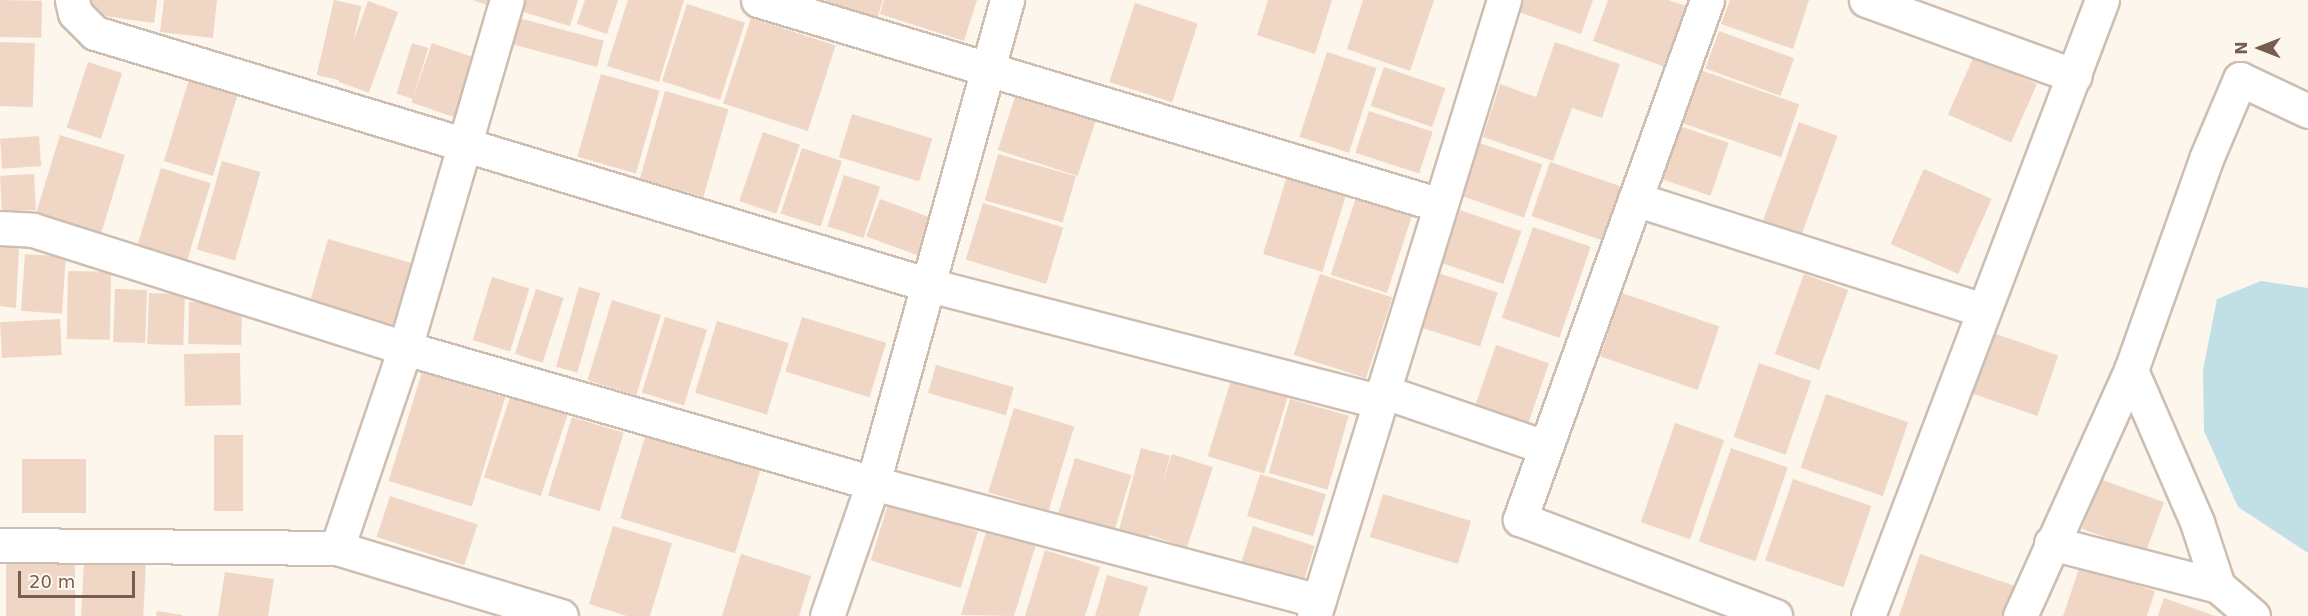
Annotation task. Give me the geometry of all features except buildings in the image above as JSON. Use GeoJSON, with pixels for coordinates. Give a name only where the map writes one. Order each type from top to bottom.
{"type":"FeatureCollection","features":[{"type":"Feature","properties":{"kind":"street"},"geometry":{"type":"LineString","coordinates":[[72,0],[79,19],[95,33],[929,285],[1380,396],[1545,447]]}},
{"type":"Feature","properties":{"kind":"street"},"geometry":{"type":"LineString","coordinates":[[337,548],[405,348],[507,0]]}},
{"type":"Feature","properties":{"kind":"street"},"geometry":{"type":"LineString","coordinates":[[758,0],[1440,205]]}},
{"type":"Feature","properties":{"kind":"street"},"geometry":{"type":"LineString","coordinates":[[827,616],[873,483],[1007,0]]}},
{"type":"Feature","properties":{"kind":"street"},"geometry":{"type":"LineString","coordinates":[[0,228],[33,230],[405,348],[1317,609],[1380,396],[1504,0]]}},
{"type":"Feature","properties":{"kind":"street"},"geometry":{"type":"LineString","coordinates":[[1707,0],[1520,519],[1708,604],[1775,616]]}},
{"type":"Feature","properties":{"kind":"street"},"geometry":{"type":"LineString","coordinates":[[1866,0],[2075,76]]}},
{"type":"Feature","properties":{"kind":"street"},"geometry":{"type":"LineString","coordinates":[[1868,616],[1982,310],[2075,76],[2102,0]]}},
{"type":"Feature","properties":{"kind":"street"},"geometry":{"type":"LineString","coordinates":[[2020,616],[2131,370],[2195,188],[2240,79],[2308,111]]}},
{"type":"Feature","properties":{"kind":"street"},"geometry":{"type":"LineString","coordinates":[[1635,199],[1982,310]]}},
{"type":"Feature","properties":{"kind":"street"},"geometry":{"type":"LineString","coordinates":[[2131,370],[2197,522],[2218,586]]}},
{"type":"Feature","properties":{"kind":"street"},"geometry":{"type":"LineString","coordinates":[[2051,543],[2218,586],[2253,616]]}},
{"type":"Feature","properties":{"kind":"street"},"geometry":{"type":"LineString","coordinates":[[0,545],[337,548],[561,616]]}},
{"type":"Feature","properties":{"kind":"water"},"geometry":{"type":"Polygon","coordinates":[[[2261,281],[2308,288],[2308,553],[2238,507],[2204,431],[2203,370],[2217,299],[2261,281]]]}}]}
